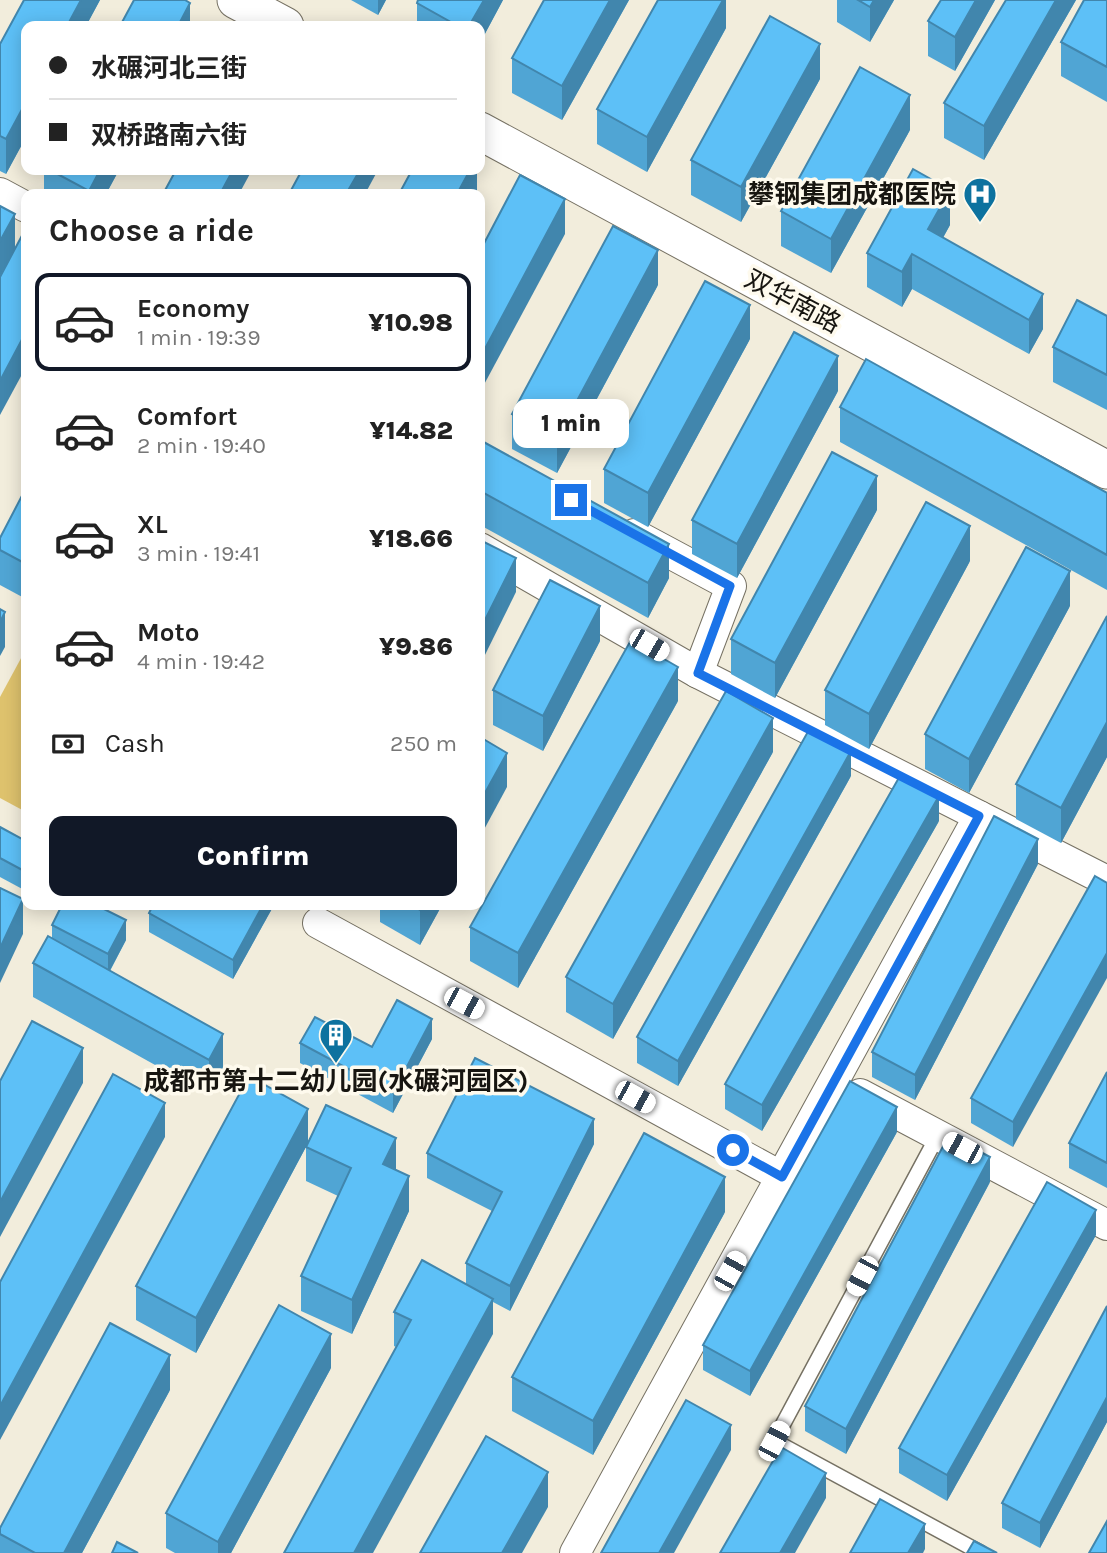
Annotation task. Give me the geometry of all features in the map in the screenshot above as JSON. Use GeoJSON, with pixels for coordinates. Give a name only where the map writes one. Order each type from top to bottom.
{"type":"FeatureCollection","features":[{"type":"Feature","properties":{"kind":"street"},"geometry":{"type":"LineString","coordinates":[[236,0],[276,21]]}},
{"type":"Feature","properties":{"kind":"street","name":"双华南路"},"geometry":{"type":"LineString","coordinates":[[485,134],[1107,470]]}},
{"type":"Feature","properties":{"kind":"street"},"geometry":{"type":"LineString","coordinates":[[0,193],[21,204]]}},
{"type":"Feature","properties":{"kind":"street"},"geometry":{"type":"LineString","coordinates":[[611,522],[730,586],[698,673]]}},
{"type":"Feature","properties":{"kind":"street"},"geometry":{"type":"LineString","coordinates":[[485,551],[698,673],[1107,881]]}},
{"type":"Feature","properties":{"kind":"street"},"geometry":{"type":"LineString","coordinates":[[575,1553],[979,816]]}},
{"type":"Feature","properties":{"kind":"street"},"geometry":{"type":"LineString","coordinates":[[318,923],[782,1177]]}},
{"type":"Feature","properties":{"kind":"street"},"geometry":{"type":"LineString","coordinates":[[835,1080],[1107,1226]]}},
{"type":"Feature","properties":{"kind":"lane"},"geometry":{"type":"LineString","coordinates":[[937,1135],[774,1441],[981,1553]]}},
{"type":"Feature","properties":{"kind":"shaded area"},"geometry":{"type":"Polygon","coordinates":[[[21,658],[21,809],[0,798],[0,697],[21,658]]]}},
{"type":"Feature","properties":{"kind":"building"},"geometry":{"type":"Polygon","coordinates":[[[24,0],[81,0],[70,21],[21,21],[21,111],[6,139],[0,136],[0,44],[24,0]]]}},
{"type":"Feature","properties":{"kind":"building"},"geometry":{"type":"Polygon","coordinates":[[[134,0],[185,0],[190,3],[181,21],[123,21],[134,0]]]}},
{"type":"Feature","properties":{"kind":"building"},"geometry":{"type":"Polygon","coordinates":[[[418,0],[484,0],[472,21],[449,21],[417,3],[418,0]]]}},
{"type":"Feature","properties":{"kind":"building"},"geometry":{"type":"Polygon","coordinates":[[[544,0],[610,0],[562,86],[512,58],[544,0]]]}},
{"type":"Feature","properties":{"kind":"building"},"geometry":{"type":"Polygon","coordinates":[[[658,0],[723,0],[647,137],[597,109],[658,0]]]}},
{"type":"Feature","properties":{"kind":"building"},"geometry":{"type":"Polygon","coordinates":[[[858,0],[874,0],[870,7],[858,0]]]}},
{"type":"Feature","properties":{"kind":"building"},"geometry":{"type":"Polygon","coordinates":[[[941,0],[976,0],[955,37],[928,21],[941,0]]]}},
{"type":"Feature","properties":{"kind":"building"},"geometry":{"type":"Polygon","coordinates":[[[1006,0],[1056,0],[984,126],[944,103],[1006,0]]]}},
{"type":"Feature","properties":{"kind":"building"},"geometry":{"type":"Polygon","coordinates":[[[1084,0],[1107,0],[1107,67],[1061,42],[1084,0]]]}},
{"type":"Feature","properties":{"kind":"building"},"geometry":{"type":"Polygon","coordinates":[[[770,16],[820,44],[741,187],[691,160],[770,16]]]}},
{"type":"Feature","properties":{"kind":"building"},"geometry":{"type":"Polygon","coordinates":[[[860,67],[910,95],[831,239],[781,211],[860,67]]]}},
{"type":"Feature","properties":{"kind":"building"},"geometry":{"type":"Polygon","coordinates":[[[913,169],[950,190],[928,229],[1043,294],[1029,320],[912,254],[902,272],[867,253],[913,169]]]}},
{"type":"Feature","properties":{"kind":"building"},"geometry":{"type":"Polygon","coordinates":[[[59,175],[97,175],[90,189],[59,175]]]}},
{"type":"Feature","properties":{"kind":"building"},"geometry":{"type":"Polygon","coordinates":[[[173,175],[230,175],[223,189],[166,189],[173,175]]]}},
{"type":"Feature","properties":{"kind":"building"},"geometry":{"type":"Polygon","coordinates":[[[299,175],[357,175],[349,189],[292,189],[299,175]]]}},
{"type":"Feature","properties":{"kind":"building"},"geometry":{"type":"Polygon","coordinates":[[[409,175],[467,175],[460,189],[402,189],[409,175]]]}},
{"type":"Feature","properties":{"kind":"building"},"geometry":{"type":"Polygon","coordinates":[[[520,175],[565,199],[485,349],[485,242],[520,175]]]}},
{"type":"Feature","properties":{"kind":"building"},"geometry":{"type":"Polygon","coordinates":[[[0,206],[15,214],[0,241],[0,206]]]}},
{"type":"Feature","properties":{"kind":"building"},"geometry":{"type":"Polygon","coordinates":[[[613,226],[658,250],[557,438],[512,414],[613,226]]]}},
{"type":"Feature","properties":{"kind":"building"},"geometry":{"type":"Polygon","coordinates":[[[21,237],[21,341],[0,381],[0,277],[21,237]]]}},
{"type":"Feature","properties":{"kind":"building"},"geometry":{"type":"Polygon","coordinates":[[[705,281],[750,305],[648,493],[604,469],[705,281]]]}},
{"type":"Feature","properties":{"kind":"building"},"geometry":{"type":"Polygon","coordinates":[[[1077,300],[1107,316],[1107,375],[1053,347],[1077,300]]]}},
{"type":"Feature","properties":{"kind":"building"},"geometry":{"type":"Polygon","coordinates":[[[794,332],[838,356],[737,544],[692,520],[794,332]]]}},
{"type":"Feature","properties":{"kind":"building"},"geometry":{"type":"Polygon","coordinates":[[[866,359],[1107,493],[1107,555],[840,407],[866,359]]]}},
{"type":"Feature","properties":{"kind":"building"},"geometry":{"type":"Polygon","coordinates":[[[485,443],[669,544],[648,583],[485,494],[485,443]]]}},
{"type":"Feature","properties":{"kind":"building"},"geometry":{"type":"Polygon","coordinates":[[[832,452],[877,476],[775,663],[731,639],[832,452]]]}},
{"type":"Feature","properties":{"kind":"building"},"geometry":{"type":"Polygon","coordinates":[[[21,498],[21,561],[0,550],[0,538],[21,498]]]}},
{"type":"Feature","properties":{"kind":"building"},"geometry":{"type":"Polygon","coordinates":[[[926,502],[970,526],[869,714],[825,690],[926,502]]]}},
{"type":"Feature","properties":{"kind":"building"},"geometry":{"type":"Polygon","coordinates":[[[485,542],[516,558],[485,620],[485,542]]]}},
{"type":"Feature","properties":{"kind":"building"},"geometry":{"type":"Polygon","coordinates":[[[1026,547],[1070,571],[969,759],[925,734],[1026,547]]]}},
{"type":"Feature","properties":{"kind":"building"},"geometry":{"type":"Polygon","coordinates":[[[550,580],[600,606],[543,716],[493,690],[550,580]]]}},
{"type":"Feature","properties":{"kind":"building"},"geometry":{"type":"Polygon","coordinates":[[[0,609],[5,612],[0,622],[0,609]]]}},
{"type":"Feature","properties":{"kind":"building"},"geometry":{"type":"Polygon","coordinates":[[[1107,616],[1107,722],[1061,808],[1016,784],[1107,616]]]}},
{"type":"Feature","properties":{"kind":"building"},"geometry":{"type":"Polygon","coordinates":[[[631,640],[678,667],[518,953],[470,927],[480,910],[485,910],[485,900],[631,640]]]}},
{"type":"Feature","properties":{"kind":"building"},"geometry":{"type":"Polygon","coordinates":[[[726,691],[773,718],[613,1004],[566,977],[726,691]]]}},
{"type":"Feature","properties":{"kind":"building"},"geometry":{"type":"Polygon","coordinates":[[[810,728],[851,751],[678,1061],[637,1037],[810,728]]]}},
{"type":"Feature","properties":{"kind":"building"},"geometry":{"type":"Polygon","coordinates":[[[485,740],[507,753],[485,793],[485,740]]]}},
{"type":"Feature","properties":{"kind":"building"},"geometry":{"type":"Polygon","coordinates":[[[901,774],[939,796],[762,1105],[725,1084],[901,774]]]}},
{"type":"Feature","properties":{"kind":"building"},"geometry":{"type":"Polygon","coordinates":[[[994,816],[1038,839],[915,1075],[872,1052],[994,816]]]}},
{"type":"Feature","properties":{"kind":"building"},"geometry":{"type":"Polygon","coordinates":[[[0,827],[21,838],[21,869],[0,858],[0,827]]]}},
{"type":"Feature","properties":{"kind":"building"},"geometry":{"type":"Polygon","coordinates":[[[1095,876],[1107,883],[1107,953],[1013,1122],[971,1098],[1095,876]]]}},
{"type":"Feature","properties":{"kind":"building"},"geometry":{"type":"Polygon","coordinates":[[[0,888],[21,898],[21,903],[0,948],[0,888]]]}},
{"type":"Feature","properties":{"kind":"building"},"geometry":{"type":"Polygon","coordinates":[[[60,910],[106,910],[126,920],[108,954],[52,925],[60,910]]]}},
{"type":"Feature","properties":{"kind":"building"},"geometry":{"type":"Polygon","coordinates":[[[150,910],[260,910],[233,960],[149,913],[150,910]]]}},
{"type":"Feature","properties":{"kind":"building"},"geometry":{"type":"Polygon","coordinates":[[[48,936],[223,1034],[209,1060],[33,963],[48,936]]]}},
{"type":"Feature","properties":{"kind":"building"},"geometry":{"type":"Polygon","coordinates":[[[397,1000],[432,1019],[393,1093],[300,1043],[315,1017],[372,1047],[397,1000]]]}},
{"type":"Feature","properties":{"kind":"building"},"geometry":{"type":"Polygon","coordinates":[[[32,1021],[83,1048],[0,1202],[0,1081],[32,1021]]]}},
{"type":"Feature","properties":{"kind":"building"},"geometry":{"type":"Polygon","coordinates":[[[475,1058],[594,1119],[510,1286],[466,1263],[502,1192],[427,1153],[475,1058]]]}},
{"type":"Feature","properties":{"kind":"building"},"geometry":{"type":"Polygon","coordinates":[[[1107,1072],[1107,1163],[1069,1143],[1107,1072]]]}},
{"type":"Feature","properties":{"kind":"building"},"geometry":{"type":"Polygon","coordinates":[[[113,1074],[165,1103],[0,1406],[0,1282],[113,1074]]]}},
{"type":"Feature","properties":{"kind":"building"},"geometry":{"type":"Polygon","coordinates":[[[249,1076],[308,1109],[196,1318],[136,1286],[249,1076]]]}},
{"type":"Feature","properties":{"kind":"building"},"geometry":{"type":"Polygon","coordinates":[[[850,1081],[897,1107],[750,1371],[703,1345],[850,1081]]]}},
{"type":"Feature","properties":{"kind":"building"},"geometry":{"type":"Polygon","coordinates":[[[326,1105],[396,1138],[383,1164],[409,1176],[352,1300],[301,1276],[351,1168],[306,1147],[326,1105]]]}},
{"type":"Feature","properties":{"kind":"building"},"geometry":{"type":"Polygon","coordinates":[[[644,1133],[725,1177],[593,1421],[512,1377],[644,1133]]]}},
{"type":"Feature","properties":{"kind":"building"},"geometry":{"type":"Polygon","coordinates":[[[949,1135],[990,1157],[846,1429],[805,1406],[949,1135]]]}},
{"type":"Feature","properties":{"kind":"building"},"geometry":{"type":"Polygon","coordinates":[[[1047,1182],[1096,1210],[947,1475],[899,1448],[1047,1182]]]}},
{"type":"Feature","properties":{"kind":"building"},"geometry":{"type":"Polygon","coordinates":[[[422,1260],[493,1299],[354,1553],[284,1553],[411,1320],[394,1312],[422,1260]]]}},
{"type":"Feature","properties":{"kind":"building"},"geometry":{"type":"Polygon","coordinates":[[[279,1305],[331,1334],[218,1542],[166,1513],[279,1305]]]}},
{"type":"Feature","properties":{"kind":"building"},"geometry":{"type":"Polygon","coordinates":[[[1107,1306],[1107,1397],[1040,1523],[1002,1503],[1107,1306]]]}},
{"type":"Feature","properties":{"kind":"building"},"geometry":{"type":"Polygon","coordinates":[[[110,1323],[170,1355],[64,1553],[35,1553],[0,1534],[0,1528],[110,1323]]]}},
{"type":"Feature","properties":{"kind":"building"},"geometry":{"type":"Polygon","coordinates":[[[686,1400],[731,1425],[659,1553],[601,1553],[686,1400]]]}},
{"type":"Feature","properties":{"kind":"building"},"geometry":{"type":"Polygon","coordinates":[[[486,1436],[548,1472],[502,1553],[420,1553],[486,1436]]]}},
{"type":"Feature","properties":{"kind":"building"},"geometry":{"type":"Polygon","coordinates":[[[781,1447],[826,1473],[780,1553],[720,1553],[781,1447]]]}},
{"type":"Feature","properties":{"kind":"building"},"geometry":{"type":"Polygon","coordinates":[[[880,1499],[925,1524],[908,1553],[850,1553],[880,1499]]]}},
{"type":"Feature","properties":{"kind":"building"},"geometry":{"type":"Polygon","coordinates":[[[1107,1521],[1107,1553],[1089,1553],[1107,1521]]]}},
{"type":"Feature","properties":{"kind":"building"},"geometry":{"type":"Polygon","coordinates":[[[974,1541],[997,1553],[967,1553],[974,1541]]]}},
{"type":"Feature","properties":{"kind":"building"},"geometry":{"type":"Polygon","coordinates":[[[117,1542],[138,1553],[112,1553],[117,1542]]]}},
{"type":"Feature","properties":{"kind":"place","name":"攀钢集团成都医院"},"geometry":{"type":"Point","coordinates":[980,224]}},
{"type":"Feature","properties":{"kind":"place","name":"成都市第十二幼儿园(水碾河园区)"},"geometry":{"type":"Point","coordinates":[336,1065]}},
{"type":"Feature","properties":{"kind":"route"},"geometry":{"type":"LineString","coordinates":[[571,500],[730,586],[698,673],[979,816],[782,1177],[733,1150]]}}]}
